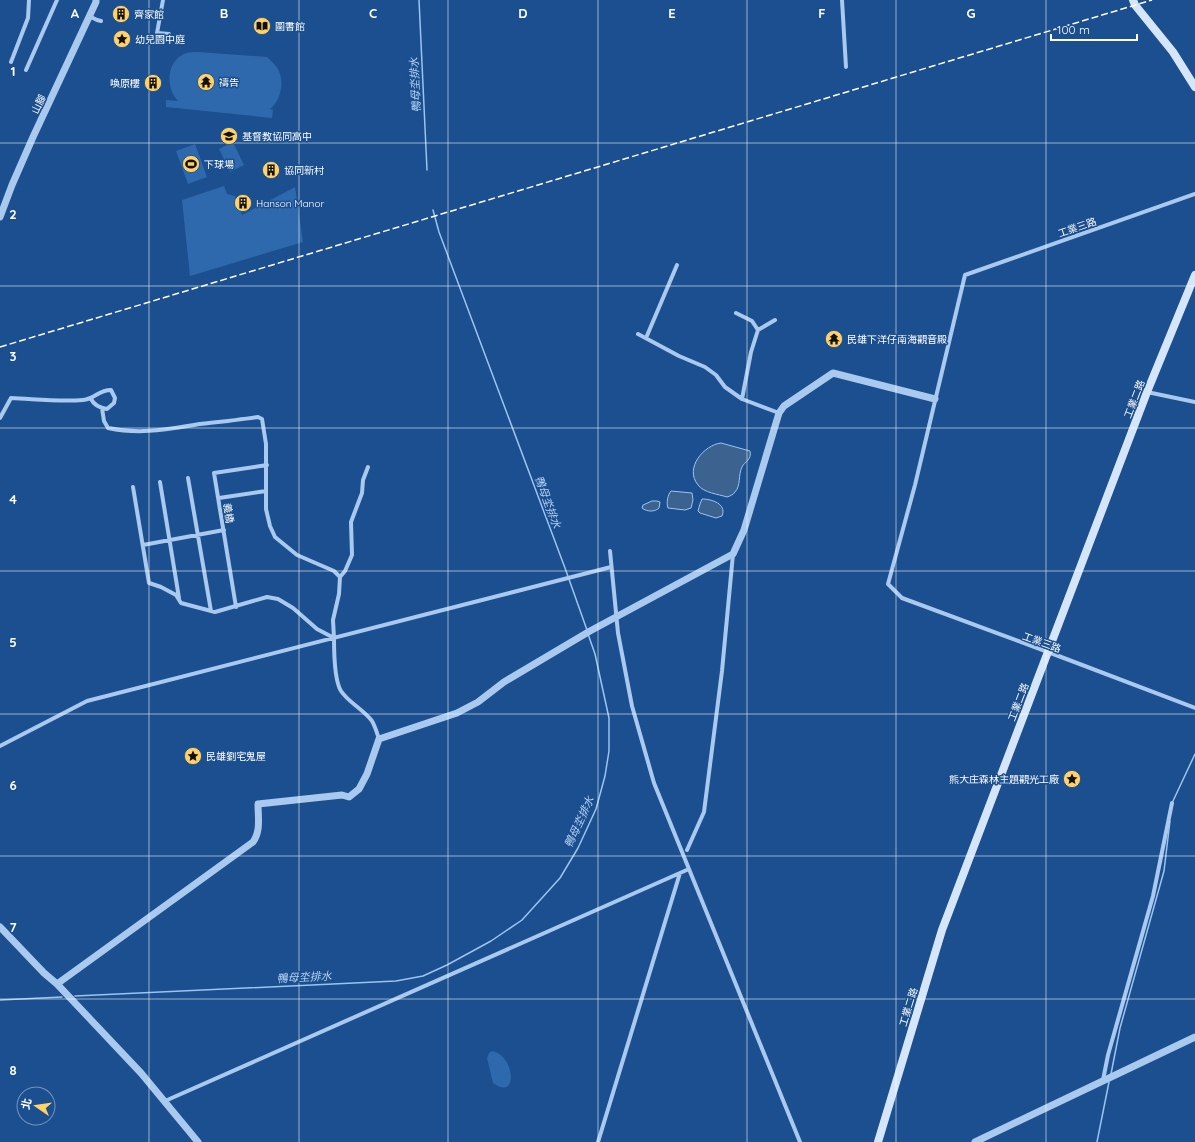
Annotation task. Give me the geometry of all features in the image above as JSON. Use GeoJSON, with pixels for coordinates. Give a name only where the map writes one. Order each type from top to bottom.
{"type":"FeatureCollection","features":[{"type":"Feature","properties":{"kind":"main road"},"geometry":{"type":"LineString","coordinates":[[1133,0],[1135,5],[1173,52],[1195,87]]}},
{"type":"Feature","properties":{"kind":"main road","name":"工業二路"},"geometry":{"type":"LineString","coordinates":[[878,1142],[942,930],[1147,392],[1195,275]]}},
{"type":"Feature","properties":{"kind":"street"},"geometry":{"type":"LineString","coordinates":[[11,62],[28,18],[29,0]]}},
{"type":"Feature","properties":{"kind":"street"},"geometry":{"type":"LineString","coordinates":[[26,70],[57,0]]}},
{"type":"Feature","properties":{"kind":"street","name":"山腳"},"geometry":{"type":"LineString","coordinates":[[0,217],[33,137],[96,0]]}},
{"type":"Feature","properties":{"kind":"street"},"geometry":{"type":"LineString","coordinates":[[163,0],[157,33],[169,34]]}},
{"type":"Feature","properties":{"kind":"street"},"geometry":{"type":"LineString","coordinates":[[842,0],[846,67]]}},
{"type":"Feature","properties":{"kind":"street"},"geometry":{"type":"LineString","coordinates":[[89,16],[101,21]]}},
{"type":"Feature","properties":{"kind":"street","name":"工業三路"},"geometry":{"type":"LineString","coordinates":[[1195,194],[965,275],[915,485],[888,584],[902,598],[1195,708]]}},
{"type":"Feature","properties":{"kind":"street"},"geometry":{"type":"LineString","coordinates":[[646,338],[677,265]]}},
{"type":"Feature","properties":{"kind":"street"},"geometry":{"type":"LineString","coordinates":[[736,313],[752,321],[758,330]]}},
{"type":"Feature","properties":{"kind":"street"},"geometry":{"type":"LineString","coordinates":[[742,399],[751,352],[758,330],[776,320]]}},
{"type":"Feature","properties":{"kind":"street"},"geometry":{"type":"LineString","coordinates":[[638,334],[679,356],[706,367],[716,375],[725,387],[742,399],[779,413]]}},
{"type":"Feature","properties":{"kind":"street"},"geometry":{"type":"LineString","coordinates":[[687,850],[704,812],[722,671],[733,554],[744,530],[779,413],[784,406],[833,373],[935,399]]}},
{"type":"Feature","properties":{"kind":"street"},"geometry":{"type":"LineString","coordinates":[[0,418],[11,398],[62,401],[91,399],[103,390],[111,390],[114,403],[107,409],[93,403],[91,399]]}},
{"type":"Feature","properties":{"kind":"street"},"geometry":{"type":"LineString","coordinates":[[1147,392],[1195,402]]}},
{"type":"Feature","properties":{"kind":"street"},"geometry":{"type":"LineString","coordinates":[[102,408],[104,421],[108,428],[121,431],[155,431],[200,424],[258,418],[262,419],[264,425],[267,465],[266,509],[270,526],[275,537],[297,555],[334,571],[340,577]]}},
{"type":"Feature","properties":{"kind":"street","name":"義橋"},"geometry":{"type":"LineString","coordinates":[[236,606],[214,474],[267,465]]}},
{"type":"Feature","properties":{"kind":"street"},"geometry":{"type":"LineString","coordinates":[[57,984],[253,842],[258,829],[258,804],[342,795],[349,797],[359,789],[367,774],[379,739],[373,722],[350,702],[339,689],[335,664],[333,620],[339,594],[340,577],[345,571],[352,555],[351,522],[362,493],[363,480],[368,467]]}},
{"type":"Feature","properties":{"kind":"street"},"geometry":{"type":"LineString","coordinates":[[188,478],[211,611]]}},
{"type":"Feature","properties":{"kind":"street"},"geometry":{"type":"LineString","coordinates":[[160,482],[179,599]]}},
{"type":"Feature","properties":{"kind":"street"},"geometry":{"type":"LineString","coordinates":[[133,487],[149,584],[161,587],[176,595],[181,602],[215,612],[267,597],[278,600],[293,608],[317,629],[334,638]]}},
{"type":"Feature","properties":{"kind":"street"},"geometry":{"type":"LineString","coordinates":[[219,498],[266,491]]}},
{"type":"Feature","properties":{"kind":"street"},"geometry":{"type":"LineString","coordinates":[[143,545],[224,530]]}},
{"type":"Feature","properties":{"kind":"street"},"geometry":{"type":"LineString","coordinates":[[610,551],[618,633],[632,706],[652,776],[800,1142]]}},
{"type":"Feature","properties":{"kind":"street"},"geometry":{"type":"LineString","coordinates":[[379,739],[457,713],[478,702],[504,682],[581,636],[733,554]]}},
{"type":"Feature","properties":{"kind":"street"},"geometry":{"type":"LineString","coordinates":[[0,746],[87,701],[611,567]]}},
{"type":"Feature","properties":{"kind":"street"},"geometry":{"type":"LineString","coordinates":[[1103,1081],[1108,1055],[1153,896],[1172,803]]}},
{"type":"Feature","properties":{"kind":"street"},"geometry":{"type":"LineString","coordinates":[[164,1101],[689,869]]}},
{"type":"Feature","properties":{"kind":"street"},"geometry":{"type":"LineString","coordinates":[[598,1142],[680,873]]}},
{"type":"Feature","properties":{"kind":"street"},"geometry":{"type":"LineString","coordinates":[[0,926],[141,1073],[198,1142]]}},
{"type":"Feature","properties":{"kind":"street"},"geometry":{"type":"LineString","coordinates":[[975,1142],[1195,1037]]}},
{"type":"Feature","properties":{"kind":"shaded area"},"geometry":{"type":"Polygon","coordinates":[[[198,52],[267,57],[278,69],[281,79],[281,90],[279,96],[277,101],[270,109],[273,110],[272,118],[166,107],[166,100],[178,101],[171,90],[170,84],[173,64],[184,54],[198,52]]]}},
{"type":"Feature","properties":{"kind":"shaded area"},"geometry":{"type":"Polygon","coordinates":[[[233,142],[244,165],[230,172],[219,149],[233,142]]]}},
{"type":"Feature","properties":{"kind":"shaded area","name":"下球場"},"geometry":{"type":"Polygon","coordinates":[[[195,144],[207,177],[188,184],[176,151],[195,144]]]}},
{"type":"Feature","properties":{"kind":"shaded area"},"geometry":{"type":"Polygon","coordinates":[[[224,186],[227,194],[235,196],[242,215],[295,187],[303,242],[190,276],[182,200],[224,186]]]}},
{"type":"Feature","properties":{"kind":"shaded area"},"geometry":{"type":"Polygon","coordinates":[[[721,443],[750,451],[750,456],[741,470],[737,490],[732,495],[727,497],[707,492],[701,488],[694,478],[693,472],[698,458],[708,448],[721,443]]]}},
{"type":"Feature","properties":{"kind":"shaded area"},"geometry":{"type":"Polygon","coordinates":[[[671,491],[692,493],[693,500],[691,508],[685,510],[668,508],[667,504],[671,491]]]}},
{"type":"Feature","properties":{"kind":"shaded area"},"geometry":{"type":"Polygon","coordinates":[[[702,499],[714,501],[721,505],[723,512],[722,516],[716,518],[700,513],[698,511],[702,499]]]}},
{"type":"Feature","properties":{"kind":"shaded area"},"geometry":{"type":"Polygon","coordinates":[[[652,501],[660,502],[659,508],[651,511],[642,508],[643,505],[652,501]]]}},
{"type":"Feature","properties":{"kind":"shaded area"},"geometry":{"type":"Polygon","coordinates":[[[492,1051],[500,1054],[506,1060],[511,1076],[507,1087],[501,1087],[493,1083],[487,1058],[489,1053],[492,1051]]]}},
{"type":"Feature","properties":{"kind":"waterway","name":"鴨母坔排水"},"geometry":{"type":"LineString","coordinates":[[419,0],[427,170]]}},
{"type":"Feature","properties":{"kind":"waterway","name":"鴨母坔排水"},"geometry":{"type":"LineString","coordinates":[[433,210],[439,232],[587,630]]}},
{"type":"Feature","properties":{"kind":"waterway","name":"鴨母坔排水"},"geometry":{"type":"LineString","coordinates":[[75,996],[396,981],[423,976],[447,965],[491,941],[522,920],[560,878],[578,848],[596,809],[605,776],[609,751],[609,718],[595,654],[588,634]]}},
{"type":"Feature","properties":{"kind":"waterway"},"geometry":{"type":"LineString","coordinates":[[1173,801],[1195,754]]}},
{"type":"Feature","properties":{"kind":"waterway"},"geometry":{"type":"LineString","coordinates":[[1111,1074],[1120,1028],[1164,871],[1170,821]]}},
{"type":"Feature","properties":{"kind":"waterway","name":"鴨母坔排水"},"geometry":{"type":"LineString","coordinates":[[0,1000],[62,997]]}},
{"type":"Feature","properties":{"kind":"waterway"},"geometry":{"type":"LineString","coordinates":[[1097,1142],[1109,1082]]}},
{"type":"Feature","properties":{"kind":"railway"},"geometry":{"type":"LineString","coordinates":[[0,347],[1152,0]]}},
{"type":"Feature","properties":{"kind":"place","name":"齊家館"},"geometry":{"type":"Point","coordinates":[121,14]}},
{"type":"Feature","properties":{"kind":"place","name":"圖書館"},"geometry":{"type":"Point","coordinates":[262,26]}},
{"type":"Feature","properties":{"kind":"place","name":"幼兒園中庭"},"geometry":{"type":"Point","coordinates":[122,39]}},
{"type":"Feature","properties":{"kind":"place","name":"禱告"},"geometry":{"type":"Point","coordinates":[206,82]}},
{"type":"Feature","properties":{"kind":"place","name":"喚原樓"},"geometry":{"type":"Point","coordinates":[153,83]}},
{"type":"Feature","properties":{"kind":"place","name":"基督教協同高中"},"geometry":{"type":"Point","coordinates":[229,136]}},
{"type":"Feature","properties":{"kind":"place","name":"下球場"},"geometry":{"type":"Point","coordinates":[191,164]}},
{"type":"Feature","properties":{"kind":"place","name":"協同新村"},"geometry":{"type":"Point","coordinates":[271,170]}},
{"type":"Feature","properties":{"kind":"place","name":"Hanson Manor"},"geometry":{"type":"Point","coordinates":[243,203]}},
{"type":"Feature","properties":{"kind":"place","name":"民雄下洋仔南海觀音殿"},"geometry":{"type":"Point","coordinates":[834,339]}},
{"type":"Feature","properties":{"kind":"place","name":"民雄劉宅鬼屋"},"geometry":{"type":"Point","coordinates":[193,756]}},
{"type":"Feature","properties":{"kind":"place","name":"熊大庄森林主題觀光工廠"},"geometry":{"type":"Point","coordinates":[1072,779]}}]}
